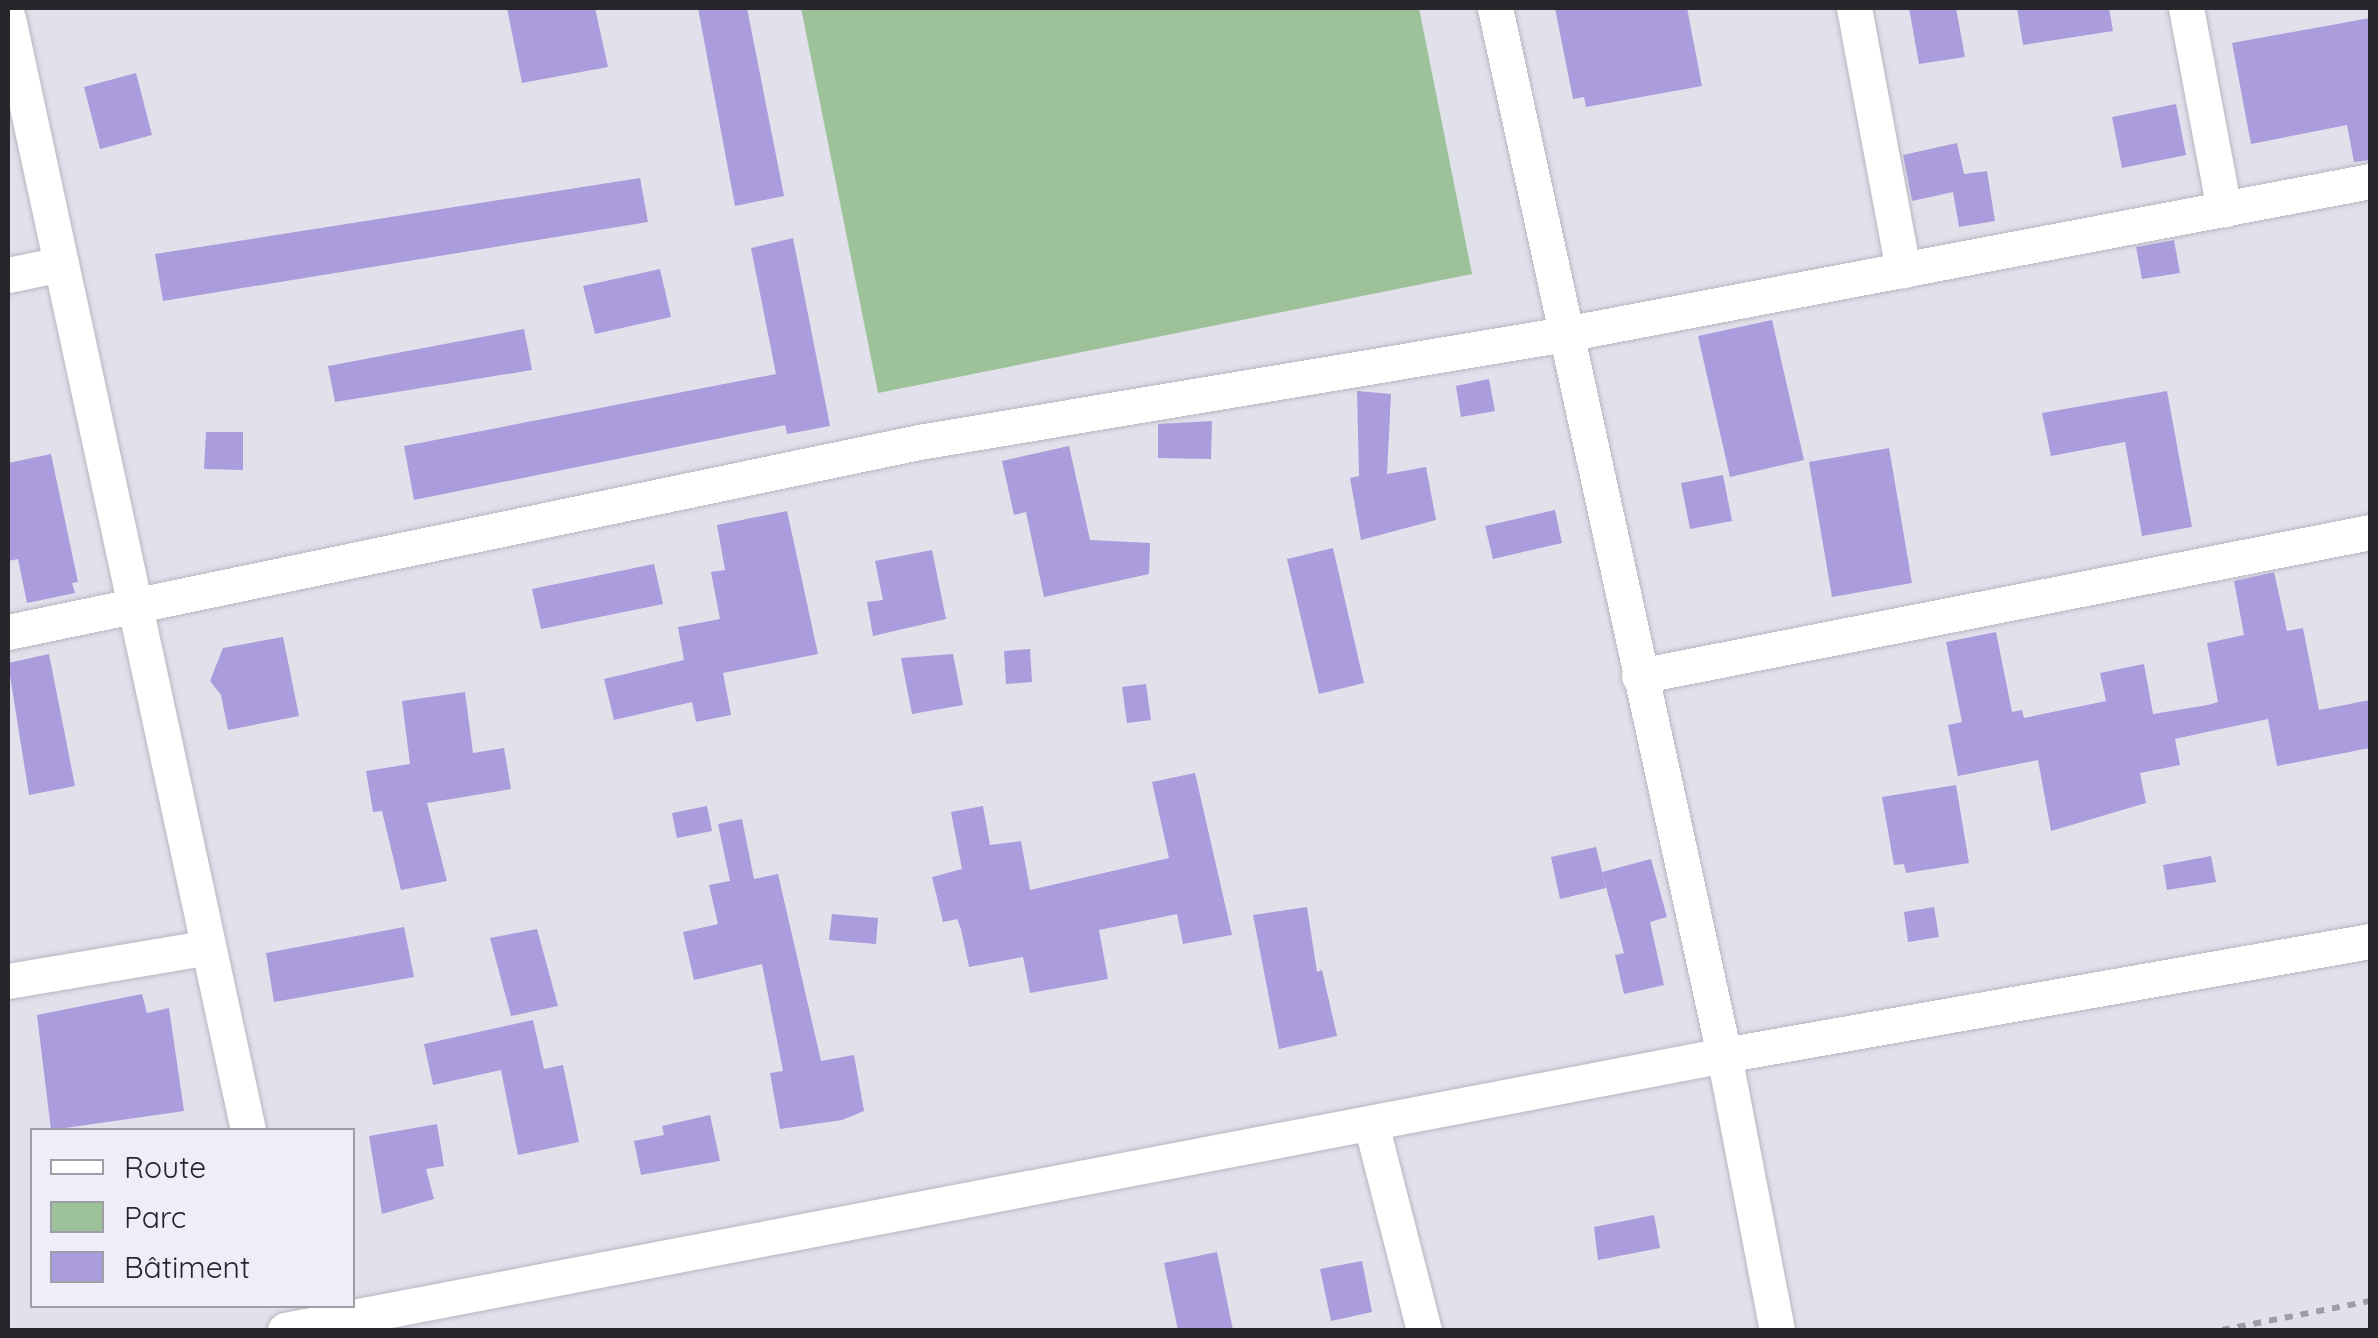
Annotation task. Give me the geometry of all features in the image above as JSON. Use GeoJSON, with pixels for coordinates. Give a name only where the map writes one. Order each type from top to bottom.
{"type":"FeatureCollection","features":[{"type":"Feature","properties":{"kind":"street"},"geometry":{"type":"LineString","coordinates":[[1495,8],[1724,1054],[1777,1330]]}},
{"type":"Feature","properties":{"kind":"street"},"geometry":{"type":"LineString","coordinates":[[1854,8],[1902,270]]}},
{"type":"Feature","properties":{"kind":"street"},"geometry":{"type":"LineString","coordinates":[[2186,8],[2224,209]]}},
{"type":"Feature","properties":{"kind":"street"},"geometry":{"type":"LineString","coordinates":[[8,18],[248,1128]]}},
{"type":"Feature","properties":{"kind":"street"},"geometry":{"type":"LineString","coordinates":[[8,632],[135,610],[919,442],[1565,334],[2370,181]]}},
{"type":"Feature","properties":{"kind":"street"},"geometry":{"type":"LineString","coordinates":[[8,275],[60,264]]}},
{"type":"Feature","properties":{"kind":"street"},"geometry":{"type":"LineString","coordinates":[[1639,676],[2370,532]]}},
{"type":"Feature","properties":{"kind":"street"},"geometry":{"type":"LineString","coordinates":[[289,1330],[1724,1054],[2370,941]]}},
{"type":"Feature","properties":{"kind":"street"},"geometry":{"type":"LineString","coordinates":[[8,981],[208,947]]}},
{"type":"Feature","properties":{"kind":"street"},"geometry":{"type":"LineString","coordinates":[[1371,1124],[1424,1330]]}},
{"type":"Feature","properties":{"kind":"path"},"geometry":{"type":"LineString","coordinates":[[2222,1330],[2370,1301]]}},
{"type":"Feature","properties":{"kind":"green space"},"geometry":{"type":"Polygon","coordinates":[[[801,8],[1419,8],[1472,274],[878,393],[801,8]]]}},
{"type":"Feature","properties":{"kind":"building"},"geometry":{"type":"Polygon","coordinates":[[[507,8],[595,8],[608,67],[522,83],[507,8]]]}},
{"type":"Feature","properties":{"kind":"building"},"geometry":{"type":"Polygon","coordinates":[[[698,8],[747,8],[784,196],[735,206],[698,8]]]}},
{"type":"Feature","properties":{"kind":"building"},"geometry":{"type":"Polygon","coordinates":[[[1555,8],[1687,8],[1702,86],[1586,107],[1584,97],[1573,99],[1555,8]]]}},
{"type":"Feature","properties":{"kind":"building"},"geometry":{"type":"Polygon","coordinates":[[[1909,8],[1956,8],[1965,57],[1919,64],[1909,8]]]}},
{"type":"Feature","properties":{"kind":"building"},"geometry":{"type":"Polygon","coordinates":[[[2017,8],[2109,8],[2113,31],[2023,45],[2017,8]]]}},
{"type":"Feature","properties":{"kind":"building"},"geometry":{"type":"Polygon","coordinates":[[[2370,18],[2370,160],[2354,162],[2347,125],[2251,144],[2232,43],[2370,18]]]}},
{"type":"Feature","properties":{"kind":"building"},"geometry":{"type":"Polygon","coordinates":[[[136,73],[152,135],[100,149],[84,87],[136,73]]]}},
{"type":"Feature","properties":{"kind":"building"},"geometry":{"type":"Polygon","coordinates":[[[2176,104],[2186,155],[2122,168],[2112,117],[2176,104]]]}},
{"type":"Feature","properties":{"kind":"building"},"geometry":{"type":"Polygon","coordinates":[[[1957,143],[1964,174],[1987,171],[1995,221],[1959,227],[1953,192],[1912,201],[1903,155],[1957,143]]]}},
{"type":"Feature","properties":{"kind":"building"},"geometry":{"type":"Polygon","coordinates":[[[640,178],[648,222],[163,301],[155,254],[640,178]]]}},
{"type":"Feature","properties":{"kind":"building"},"geometry":{"type":"Polygon","coordinates":[[[793,238],[830,426],[787,434],[785,425],[414,500],[404,446],[776,374],[751,248],[793,238]]]}},
{"type":"Feature","properties":{"kind":"building"},"geometry":{"type":"Polygon","coordinates":[[[2174,240],[2180,273],[2142,279],[2136,247],[2174,240]]]}},
{"type":"Feature","properties":{"kind":"building"},"geometry":{"type":"Polygon","coordinates":[[[660,269],[671,317],[595,334],[583,286],[660,269]]]}},
{"type":"Feature","properties":{"kind":"building"},"geometry":{"type":"Polygon","coordinates":[[[1772,320],[1804,460],[1730,477],[1698,336],[1772,320]]]}},
{"type":"Feature","properties":{"kind":"building"},"geometry":{"type":"Polygon","coordinates":[[[524,329],[532,370],[335,402],[328,366],[524,329]]]}},
{"type":"Feature","properties":{"kind":"building"},"geometry":{"type":"Polygon","coordinates":[[[1489,379],[1495,411],[1461,417],[1456,386],[1489,379]]]}},
{"type":"Feature","properties":{"kind":"building"},"geometry":{"type":"Polygon","coordinates":[[[1357,391],[1391,394],[1387,474],[1426,467],[1436,520],[1361,540],[1350,478],[1359,476],[1357,391]]]}},
{"type":"Feature","properties":{"kind":"building"},"geometry":{"type":"Polygon","coordinates":[[[2167,391],[2192,527],[2142,536],[2125,442],[2051,456],[2042,413],[2167,391]]]}},
{"type":"Feature","properties":{"kind":"building"},"geometry":{"type":"Polygon","coordinates":[[[1212,421],[1211,459],[1158,458],[1158,424],[1212,421]]]}},
{"type":"Feature","properties":{"kind":"building"},"geometry":{"type":"Polygon","coordinates":[[[206,432],[243,432],[243,470],[204,469],[206,432]]]}},
{"type":"Feature","properties":{"kind":"building"},"geometry":{"type":"Polygon","coordinates":[[[1069,446],[1090,540],[1150,543],[1149,574],[1044,597],[1026,512],[1014,515],[1002,461],[1069,446]]]}},
{"type":"Feature","properties":{"kind":"building"},"geometry":{"type":"Polygon","coordinates":[[[1889,448],[1912,583],[1832,597],[1809,462],[1889,448]]]}},
{"type":"Feature","properties":{"kind":"building"},"geometry":{"type":"Polygon","coordinates":[[[51,454],[78,582],[72,583],[75,593],[27,603],[18,559],[8,561],[8,463],[51,454]]]}},
{"type":"Feature","properties":{"kind":"building"},"geometry":{"type":"Polygon","coordinates":[[[1723,475],[1732,521],[1690,529],[1681,483],[1723,475]]]}},
{"type":"Feature","properties":{"kind":"building"},"geometry":{"type":"Polygon","coordinates":[[[1555,510],[1562,543],[1493,559],[1485,526],[1555,510]]]}},
{"type":"Feature","properties":{"kind":"building"},"geometry":{"type":"Polygon","coordinates":[[[787,511],[818,654],[723,673],[731,715],[696,722],[692,702],[614,720],[604,679],[684,660],[678,627],[720,619],[711,572],[725,570],[717,525],[787,511]]]}},
{"type":"Feature","properties":{"kind":"building"},"geometry":{"type":"Polygon","coordinates":[[[1333,548],[1364,683],[1319,694],[1287,559],[1333,548]]]}},
{"type":"Feature","properties":{"kind":"building"},"geometry":{"type":"Polygon","coordinates":[[[932,550],[946,619],[873,636],[867,602],[883,600],[875,561],[932,550]]]}},
{"type":"Feature","properties":{"kind":"building"},"geometry":{"type":"Polygon","coordinates":[[[654,564],[663,604],[541,629],[532,589],[654,564]]]}},
{"type":"Feature","properties":{"kind":"building"},"geometry":{"type":"Polygon","coordinates":[[[2274,572],[2287,631],[2303,628],[2319,710],[2370,700],[2370,748],[2277,766],[2268,719],[2175,739],[2180,765],[2140,773],[2146,803],[2051,831],[2038,760],[1958,776],[1948,725],[1962,722],[1946,642],[1996,632],[2012,712],[2022,710],[2024,718],[2106,701],[2100,673],[2144,664],[2153,714],[2208,705],[2218,702],[2207,643],[2244,635],[2234,581],[2274,572]]]}},
{"type":"Feature","properties":{"kind":"building"},"geometry":{"type":"Polygon","coordinates":[[[283,637],[299,716],[228,730],[221,695],[210,681],[223,648],[283,637]]]}},
{"type":"Feature","properties":{"kind":"building"},"geometry":{"type":"Polygon","coordinates":[[[1030,649],[1032,682],[1006,684],[1004,651],[1030,649]]]}},
{"type":"Feature","properties":{"kind":"building"},"geometry":{"type":"Polygon","coordinates":[[[49,654],[75,786],[29,795],[8,663],[49,654]]]}},
{"type":"Feature","properties":{"kind":"building"},"geometry":{"type":"Polygon","coordinates":[[[953,654],[963,705],[912,714],[901,658],[953,654]]]}},
{"type":"Feature","properties":{"kind":"building"},"geometry":{"type":"Polygon","coordinates":[[[1146,684],[1151,720],[1127,723],[1122,687],[1146,684]]]}},
{"type":"Feature","properties":{"kind":"building"},"geometry":{"type":"Polygon","coordinates":[[[465,692],[473,753],[504,748],[511,789],[427,803],[447,881],[401,890],[382,811],[373,812],[366,771],[410,764],[402,701],[465,692]]]}},
{"type":"Feature","properties":{"kind":"building"},"geometry":{"type":"Polygon","coordinates":[[[1195,773],[1232,935],[1183,944],[1177,914],[1099,930],[1108,979],[1030,993],[1023,957],[969,967],[957,919],[943,922],[932,877],[962,869],[951,812],[983,806],[990,845],[1021,841],[1030,890],[1169,858],[1152,782],[1195,773]]]}},
{"type":"Feature","properties":{"kind":"building"},"geometry":{"type":"Polygon","coordinates":[[[1956,785],[1969,863],[1906,873],[1904,864],[1894,865],[1882,797],[1956,785]]]}},
{"type":"Feature","properties":{"kind":"building"},"geometry":{"type":"Polygon","coordinates":[[[707,806],[712,831],[677,838],[672,813],[707,806]]]}},
{"type":"Feature","properties":{"kind":"building"},"geometry":{"type":"Polygon","coordinates":[[[742,819],[754,879],[778,874],[821,1061],[854,1055],[864,1111],[842,1120],[780,1129],[770,1073],[783,1071],[762,964],[694,980],[683,932],[718,924],[709,885],[730,881],[718,824],[742,819]]]}},
{"type":"Feature","properties":{"kind":"building"},"geometry":{"type":"Polygon","coordinates":[[[1596,847],[1606,888],[1560,899],[1551,857],[1596,847]]]}},
{"type":"Feature","properties":{"kind":"building"},"geometry":{"type":"Polygon","coordinates":[[[2211,856],[2216,882],[2167,890],[2163,865],[2211,856]]]}},
{"type":"Feature","properties":{"kind":"building"},"geometry":{"type":"Polygon","coordinates":[[[1651,859],[1667,917],[1650,922],[1664,985],[1624,994],[1615,955],[1624,953],[1602,872],[1651,859]]]}},
{"type":"Feature","properties":{"kind":"building"},"geometry":{"type":"Polygon","coordinates":[[[1307,907],[1317,972],[1322,970],[1337,1036],[1279,1049],[1253,915],[1307,907]]]}},
{"type":"Feature","properties":{"kind":"building"},"geometry":{"type":"Polygon","coordinates":[[[1934,907],[1939,937],[1908,942],[1904,912],[1934,907]]]}},
{"type":"Feature","properties":{"kind":"building"},"geometry":{"type":"Polygon","coordinates":[[[832,914],[878,918],[876,944],[829,940],[832,914]]]}},
{"type":"Feature","properties":{"kind":"building"},"geometry":{"type":"Polygon","coordinates":[[[404,927],[414,977],[274,1002],[266,953],[404,927]]]}},
{"type":"Feature","properties":{"kind":"building"},"geometry":{"type":"Polygon","coordinates":[[[537,929],[558,1006],[511,1016],[490,938],[537,929]]]}},
{"type":"Feature","properties":{"kind":"building"},"geometry":{"type":"Polygon","coordinates":[[[142,994],[147,1013],[169,1008],[184,1111],[51,1128],[37,1015],[142,994]]]}},
{"type":"Feature","properties":{"kind":"building"},"geometry":{"type":"Polygon","coordinates":[[[533,1020],[544,1069],[563,1065],[579,1142],[518,1155],[501,1070],[433,1085],[424,1044],[533,1020]]]}},
{"type":"Feature","properties":{"kind":"building"},"geometry":{"type":"Polygon","coordinates":[[[710,1115],[720,1161],[641,1175],[634,1141],[664,1135],[662,1126],[710,1115]]]}},
{"type":"Feature","properties":{"kind":"building"},"geometry":{"type":"Polygon","coordinates":[[[437,1124],[444,1166],[426,1169],[434,1199],[382,1214],[369,1136],[437,1124]]]}},
{"type":"Feature","properties":{"kind":"building"},"geometry":{"type":"Polygon","coordinates":[[[1654,1215],[1660,1248],[1598,1260],[1594,1227],[1654,1215]]]}},
{"type":"Feature","properties":{"kind":"building"},"geometry":{"type":"Polygon","coordinates":[[[1217,1252],[1233,1330],[1178,1330],[1164,1263],[1217,1252]]]}},
{"type":"Feature","properties":{"kind":"building"},"geometry":{"type":"Polygon","coordinates":[[[1362,1261],[1372,1312],[1331,1321],[1320,1269],[1362,1261]]]}}]}
